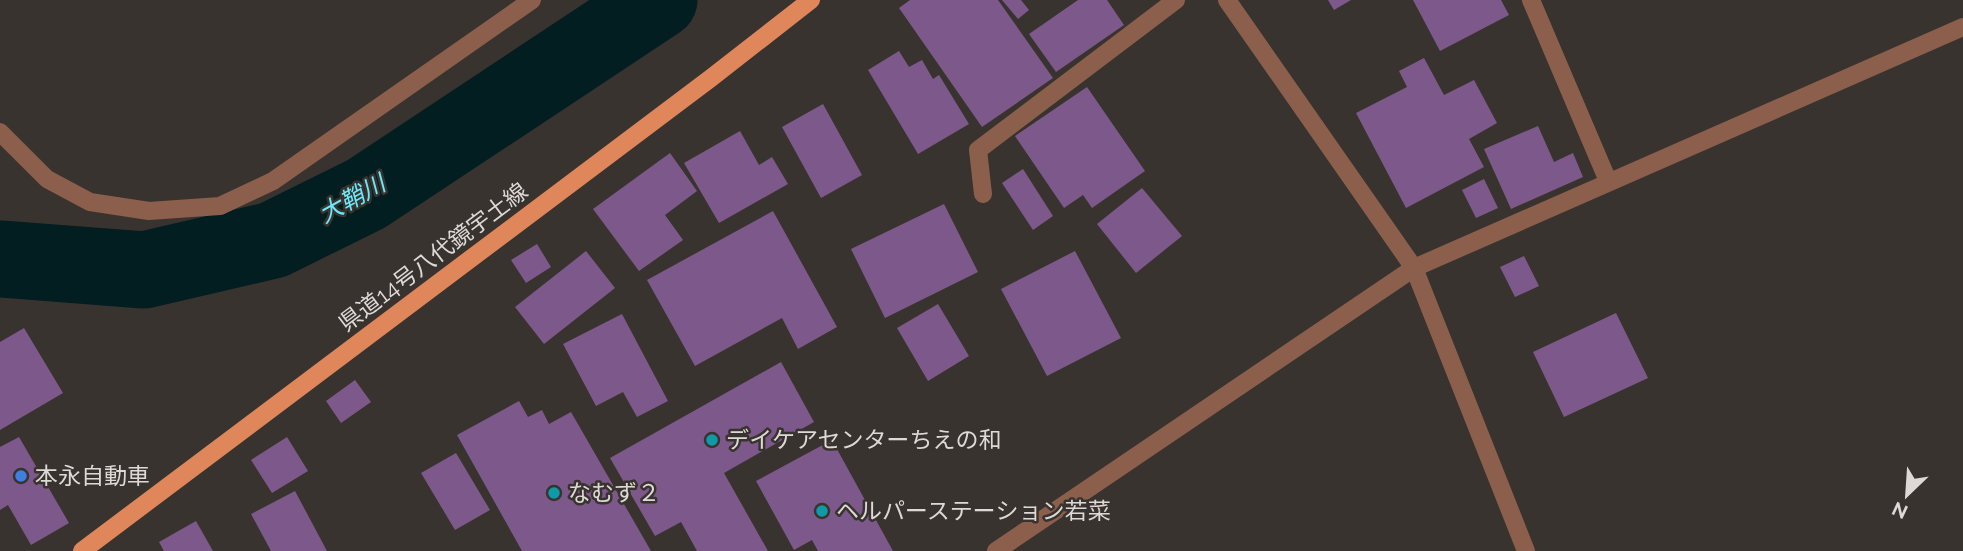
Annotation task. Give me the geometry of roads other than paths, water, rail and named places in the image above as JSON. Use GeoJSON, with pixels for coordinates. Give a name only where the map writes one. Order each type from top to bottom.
{"type":"FeatureCollection","features":[{"type":"Feature","properties":{"kind":"main road","name":"県道14号八代鏡宇土線"},"geometry":{"type":"LineString","coordinates":[[82,551],[811,0]]}},
{"type":"Feature","properties":{"kind":"street"},"geometry":{"type":"LineString","coordinates":[[0,132],[47,179],[90,202],[149,211],[220,206],[273,181],[532,0]]}},
{"type":"Feature","properties":{"kind":"street"},"geometry":{"type":"LineString","coordinates":[[983,194],[978,150],[1176,0]]}},
{"type":"Feature","properties":{"kind":"street"},"geometry":{"type":"LineString","coordinates":[[1227,0],[1414,268],[1526,551]]}},
{"type":"Feature","properties":{"kind":"street"},"geometry":{"type":"LineString","coordinates":[[1531,0],[1608,181]]}},
{"type":"Feature","properties":{"kind":"street"},"geometry":{"type":"LineString","coordinates":[[996,551],[1414,268],[1963,27]]}},
{"type":"Feature","properties":{"kind":"waterway","name":"大鞘川"},"geometry":{"type":"LineString","coordinates":[[0,259],[144,270],[273,240],[366,194],[659,0]]}},
{"type":"Feature","properties":{"kind":"place","name":"デイケアセンターちえの和"},"geometry":{"type":"Point","coordinates":[712,440]}},
{"type":"Feature","properties":{"kind":"place","name":"本永自動車"},"geometry":{"type":"Point","coordinates":[21,476]}},
{"type":"Feature","properties":{"kind":"place","name":"なむず２"},"geometry":{"type":"Point","coordinates":[554,493]}},
{"type":"Feature","properties":{"kind":"place","name":"ヘルパーステーション若菜"},"geometry":{"type":"Point","coordinates":[822,511]}}]}
